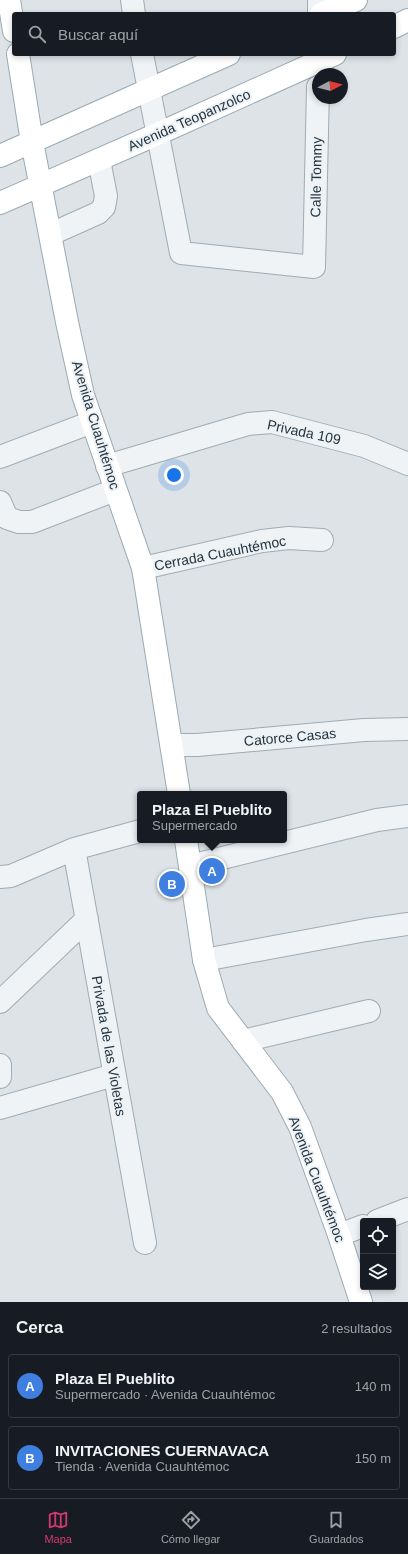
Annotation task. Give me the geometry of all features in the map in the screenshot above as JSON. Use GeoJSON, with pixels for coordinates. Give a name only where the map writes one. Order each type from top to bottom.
{"type":"FeatureCollection","features":[{"type":"Feature","properties":{"kind":"main road"},"geometry":{"type":"LineString","coordinates":[[9,0],[12,19]]}},
{"type":"Feature","properties":{"kind":"main road"},"geometry":{"type":"LineString","coordinates":[[325,12],[356,0]]}},
{"type":"Feature","properties":{"kind":"main road"},"geometry":{"type":"LineString","coordinates":[[396,26],[408,20]]}},
{"type":"Feature","properties":{"kind":"main road","name":"Avenida Cuauhtémoc"},"geometry":{"type":"LineString","coordinates":[[18,56],[32,142],[42,185],[70,336],[83,395],[143,568],[179,791]]}},
{"type":"Feature","properties":{"kind":"main road"},"geometry":{"type":"LineString","coordinates":[[0,156],[225,56]]}},
{"type":"Feature","properties":{"kind":"main road","name":"Avenida Teopanzolco"},"geometry":{"type":"LineString","coordinates":[[0,203],[323,61]]}},
{"type":"Feature","properties":{"kind":"main road","name":"Avenida Cuauhtémoc"},"geometry":{"type":"LineString","coordinates":[[186,843],[204,960],[218,1008],[282,1092],[300,1127],[339,1236],[360,1302]]}},
{"type":"Feature","properties":{"kind":"street"},"geometry":{"type":"LineString","coordinates":[[132,0],[134,12]]}},
{"type":"Feature","properties":{"kind":"street"},"geometry":{"type":"LineString","coordinates":[[319,0],[320,12]]}},
{"type":"Feature","properties":{"kind":"street"},"geometry":{"type":"LineString","coordinates":[[142,56],[159,134]]}},
{"type":"Feature","properties":{"kind":"street","name":"Calle Tommy"},"geometry":{"type":"LineString","coordinates":[[159,134],[181,253],[314,267],[318,104]]}},
{"type":"Feature","properties":{"kind":"street"},"geometry":{"type":"LineString","coordinates":[[51,234],[98,213],[104,207],[106,196],[99,160]]}},
{"type":"Feature","properties":{"kind":"street"},"geometry":{"type":"LineString","coordinates":[[0,457],[92,422]]}},
{"type":"Feature","properties":{"kind":"street","name":"Privada 109"},"geometry":{"type":"LineString","coordinates":[[107,466],[248,424],[272,422],[364,446],[408,464]]}},
{"type":"Feature","properties":{"kind":"street"},"geometry":{"type":"LineString","coordinates":[[0,502],[7,518],[19,522],[32,522],[115,490]]}},
{"type":"Feature","properties":{"kind":"street","name":"Cerrada Cuauhtémoc"},"geometry":{"type":"LineString","coordinates":[[143,568],[262,541],[290,538],[322,540]]}},
{"type":"Feature","properties":{"kind":"street","name":"Catorce Casas"},"geometry":{"type":"LineString","coordinates":[[172,745],[197,745],[364,730],[408,729]]}},
{"type":"Feature","properties":{"kind":"street"},"geometry":{"type":"LineString","coordinates":[[287,842],[377,820],[408,816]]}},
{"type":"Feature","properties":{"kind":"street"},"geometry":{"type":"LineString","coordinates":[[0,877],[11,876],[74,849],[137,833]]}},
{"type":"Feature","properties":{"kind":"street"},"geometry":{"type":"LineString","coordinates":[[190,866],[284,843]]}},
{"type":"Feature","properties":{"kind":"street","name":"Privada de las Violetas"},"geometry":{"type":"LineString","coordinates":[[74,849],[145,1243]]}},
{"type":"Feature","properties":{"kind":"street"},"geometry":{"type":"LineString","coordinates":[[0,1002],[86,919]]}},
{"type":"Feature","properties":{"kind":"street"},"geometry":{"type":"LineString","coordinates":[[204,960],[366,930],[408,924]]}},
{"type":"Feature","properties":{"kind":"street"},"geometry":{"type":"LineString","coordinates":[[243,1041],[369,1011]]}},
{"type":"Feature","properties":{"kind":"street"},"geometry":{"type":"LineString","coordinates":[[0,1065],[0,1077]]}},
{"type":"Feature","properties":{"kind":"street"},"geometry":{"type":"LineString","coordinates":[[0,1108],[114,1075]]}},
{"type":"Feature","properties":{"kind":"street"},"geometry":{"type":"LineString","coordinates":[[385,1218],[408,1209]]}},
{"type":"Feature","properties":{"kind":"street"},"geometry":{"type":"LineString","coordinates":[[339,1236],[360,1227]]}},
{"type":"Feature","properties":{"kind":"place","name":"Plaza El Pueblito"},"geometry":{"type":"Point","coordinates":[212,871]}},
{"type":"Feature","properties":{"kind":"place","name":"INVITACIONES CUERNAVACA"},"geometry":{"type":"Point","coordinates":[172,884]}}]}
